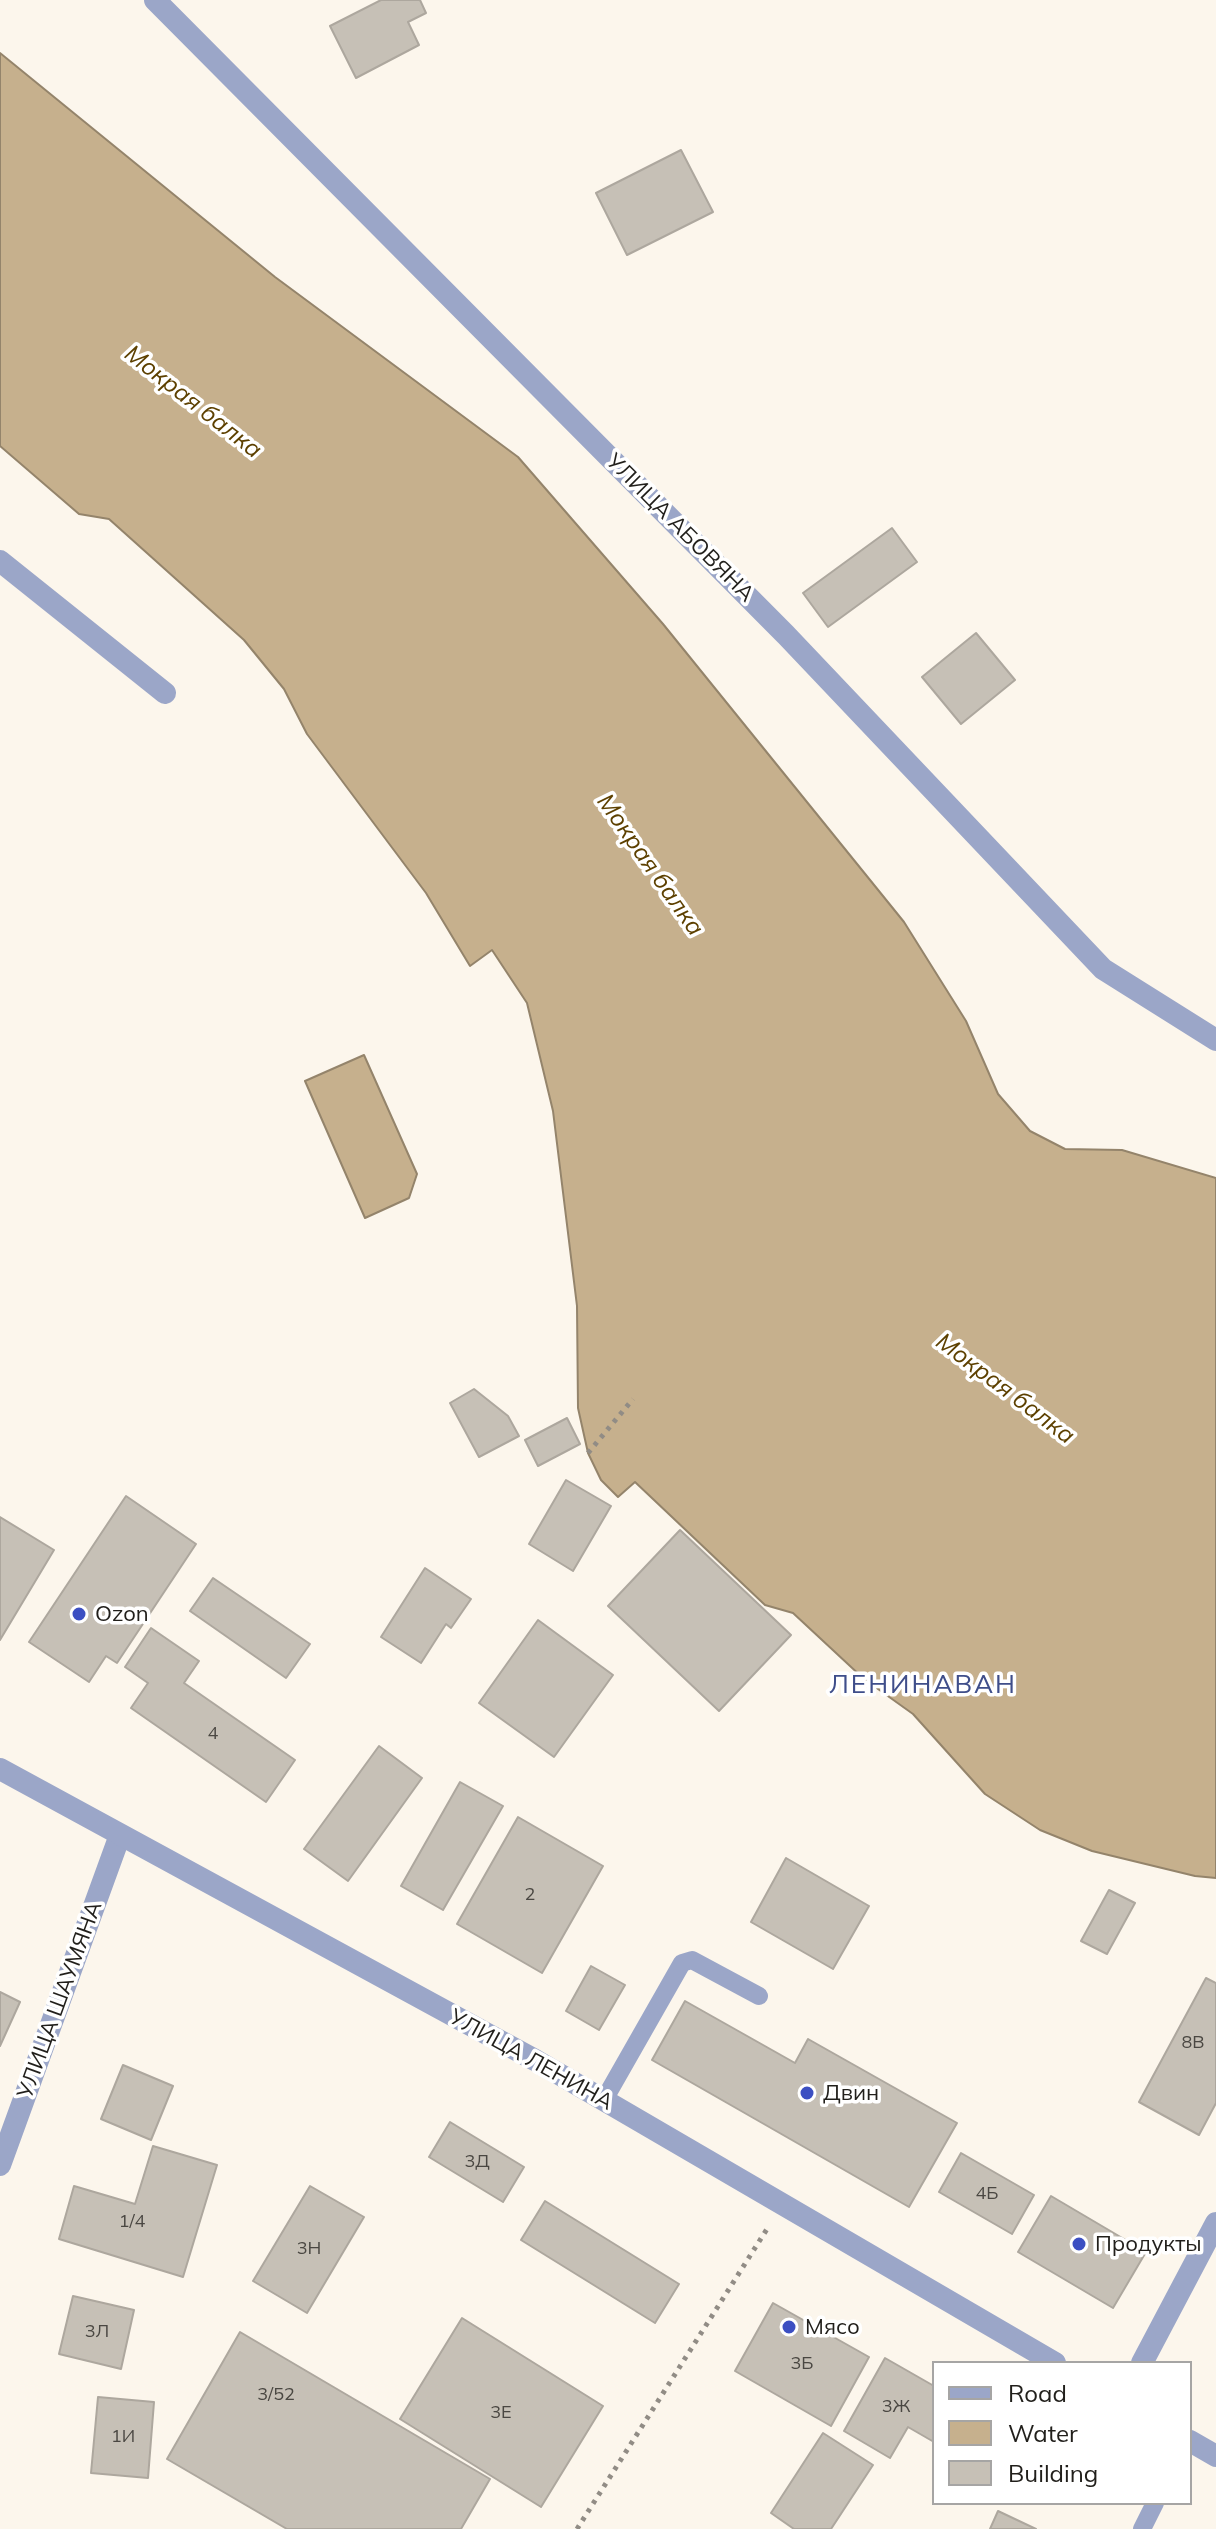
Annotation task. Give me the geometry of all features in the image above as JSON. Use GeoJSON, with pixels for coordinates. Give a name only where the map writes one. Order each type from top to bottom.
{"type":"FeatureCollection","features":[{"type":"Feature","properties":{"kind":"street","name":"УЛИЦА АБОВЯНА"},"geometry":{"type":"LineString","coordinates":[[155,0],[786,635],[1103,969],[1216,1040]]}},
{"type":"Feature","properties":{"kind":"street"},"geometry":{"type":"LineString","coordinates":[[0,561],[165,693]]}},
{"type":"Feature","properties":{"kind":"street","name":"УЛИЦА ЛЕНИНА"},"geometry":{"type":"LineString","coordinates":[[0,1769],[535,2060],[1052,2361]]}},
{"type":"Feature","properties":{"kind":"street","name":"УЛИЦА ШАУМЯНА"},"geometry":{"type":"LineString","coordinates":[[0,2165],[120,1835]]}},
{"type":"Feature","properties":{"kind":"street"},"geometry":{"type":"LineString","coordinates":[[1143,2361],[1216,2223]]}},
{"type":"Feature","properties":{"kind":"street"},"geometry":{"type":"LineString","coordinates":[[1192,2442],[1216,2456]]}},
{"type":"Feature","properties":{"kind":"lane"},"geometry":{"type":"LineString","coordinates":[[604,2100],[682,1963],[692,1960],[759,1996]]}},
{"type":"Feature","properties":{"kind":"lane"},"geometry":{"type":"LineString","coordinates":[[1142,2529],[1154,2505]]}},
{"type":"Feature","properties":{"kind":"path"},"geometry":{"type":"LineString","coordinates":[[588,1453],[633,1399]]}},
{"type":"Feature","properties":{"kind":"path"},"geometry":{"type":"LineString","coordinates":[[577,2529],[783,2205]]}},
{"type":"Feature","properties":{"kind":"water","name":"Мокрая балка"},"geometry":{"type":"Polygon","coordinates":[[[0,53],[275,277],[518,457],[663,624],[904,922],[966,1021],[998,1094],[1030,1131],[1065,1149],[1122,1150],[1216,1178],[1216,1878],[1195,1876],[1092,1851],[1040,1830],[985,1794],[913,1714],[864,1679],[793,1613],[765,1605],[635,1482],[618,1497],[601,1480],[588,1453],[578,1408],[577,1306],[553,1111],[527,1003],[492,950],[470,966],[426,893],[307,734],[284,689],[244,640],[109,519],[79,514],[0,446],[0,53]]]}},
{"type":"Feature","properties":{"kind":"water"},"geometry":{"type":"Polygon","coordinates":[[[364,1055],[417,1174],[409,1198],[365,1218],[305,1081],[364,1055]]]}},
{"type":"Feature","properties":{"kind":"building"},"geometry":{"type":"Polygon","coordinates":[[[381,0],[420,0],[426,13],[408,22],[419,45],[356,78],[330,26],[381,0]]]}},
{"type":"Feature","properties":{"kind":"building"},"geometry":{"type":"Polygon","coordinates":[[[681,150],[713,212],[627,255],[596,193],[681,150]]]}},
{"type":"Feature","properties":{"kind":"building"},"geometry":{"type":"Polygon","coordinates":[[[892,528],[917,562],[828,627],[803,593],[892,528]]]}},
{"type":"Feature","properties":{"kind":"building"},"geometry":{"type":"Polygon","coordinates":[[[976,633],[1015,680],[961,724],[922,677],[976,633]]]}},
{"type":"Feature","properties":{"kind":"building"},"geometry":{"type":"Polygon","coordinates":[[[474,1389],[508,1416],[519,1436],[479,1457],[450,1403],[474,1389]]]}},
{"type":"Feature","properties":{"kind":"building"},"geometry":{"type":"Polygon","coordinates":[[[567,1418],[580,1444],[538,1466],[525,1440],[567,1418]]]}},
{"type":"Feature","properties":{"kind":"building"},"geometry":{"type":"Polygon","coordinates":[[[566,1480],[611,1506],[573,1571],[529,1544],[566,1480]]]}},
{"type":"Feature","properties":{"kind":"building"},"geometry":{"type":"Polygon","coordinates":[[[126,1496],[196,1544],[117,1663],[106,1656],[89,1682],[29,1642],[126,1496]]]}},
{"type":"Feature","properties":{"kind":"building"},"geometry":{"type":"Polygon","coordinates":[[[0,1517],[54,1550],[0,1640],[0,1517]]]}},
{"type":"Feature","properties":{"kind":"building"},"geometry":{"type":"Polygon","coordinates":[[[680,1530],[791,1635],[719,1711],[608,1606],[680,1530]]]}},
{"type":"Feature","properties":{"kind":"building"},"geometry":{"type":"Polygon","coordinates":[[[425,1568],[471,1599],[451,1628],[446,1624],[421,1663],[381,1637],[425,1568]]]}},
{"type":"Feature","properties":{"kind":"building"},"geometry":{"type":"Polygon","coordinates":[[[213,1578],[310,1644],[286,1678],[190,1611],[213,1578]]]}},
{"type":"Feature","properties":{"kind":"building"},"geometry":{"type":"Polygon","coordinates":[[[538,1620],[613,1675],[554,1757],[479,1703],[538,1620]]]}},
{"type":"Feature","properties":{"kind":"building"},"geometry":{"type":"Polygon","coordinates":[[[151,1628],[199,1661],[184,1683],[295,1760],[266,1802],[131,1708],[148,1683],[125,1667],[151,1628]]]}},
{"type":"Feature","properties":{"kind":"building"},"geometry":{"type":"Polygon","coordinates":[[[379,1746],[422,1778],[348,1881],[304,1849],[379,1746]]]}},
{"type":"Feature","properties":{"kind":"building"},"geometry":{"type":"Polygon","coordinates":[[[460,1782],[503,1806],[443,1910],[401,1886],[460,1782]]]}},
{"type":"Feature","properties":{"kind":"building"},"geometry":{"type":"Polygon","coordinates":[[[518,1817],[603,1866],[542,1973],[457,1924],[518,1817]]]}},
{"type":"Feature","properties":{"kind":"building"},"geometry":{"type":"Polygon","coordinates":[[[786,1858],[869,1906],[833,1969],[751,1922],[786,1858]]]}},
{"type":"Feature","properties":{"kind":"building"},"geometry":{"type":"Polygon","coordinates":[[[1109,1890],[1135,1903],[1107,1954],[1081,1941],[1109,1890]]]}},
{"type":"Feature","properties":{"kind":"building"},"geometry":{"type":"Polygon","coordinates":[[[591,1966],[625,1985],[599,2030],[566,2011],[591,1966]]]}},
{"type":"Feature","properties":{"kind":"building"},"geometry":{"type":"Polygon","coordinates":[[[1206,1978],[1216,1983],[1216,2103],[1199,2135],[1139,2102],[1206,1978]]]}},
{"type":"Feature","properties":{"kind":"building"},"geometry":{"type":"Polygon","coordinates":[[[0,1992],[20,2002],[0,2046],[0,1992]]]}},
{"type":"Feature","properties":{"kind":"building","name":"Двин"},"geometry":{"type":"Polygon","coordinates":[[[685,2001],[795,2063],[808,2039],[957,2123],[909,2207],[652,2060],[685,2001]]]}},
{"type":"Feature","properties":{"kind":"building"},"geometry":{"type":"Polygon","coordinates":[[[123,2065],[173,2086],[151,2140],[101,2119],[123,2065]]]}},
{"type":"Feature","properties":{"kind":"building"},"geometry":{"type":"Polygon","coordinates":[[[450,2122],[524,2167],[503,2202],[429,2157],[450,2122]]]}},
{"type":"Feature","properties":{"kind":"building"},"geometry":{"type":"Polygon","coordinates":[[[153,2146],[217,2165],[183,2277],[59,2239],[74,2186],[135,2204],[153,2146]]]}},
{"type":"Feature","properties":{"kind":"building"},"geometry":{"type":"Polygon","coordinates":[[[961,2153],[1034,2195],[1012,2234],[939,2192],[961,2153]]]}},
{"type":"Feature","properties":{"kind":"building"},"geometry":{"type":"Polygon","coordinates":[[[310,2186],[364,2217],[307,2313],[253,2281],[310,2186]]]}},
{"type":"Feature","properties":{"kind":"building"},"geometry":{"type":"Polygon","coordinates":[[[1051,2196],[1146,2252],[1113,2308],[1018,2252],[1051,2196]]]}},
{"type":"Feature","properties":{"kind":"building"},"geometry":{"type":"Polygon","coordinates":[[[545,2201],[679,2284],[655,2323],[521,2240],[545,2201]]]}},
{"type":"Feature","properties":{"kind":"building"},"geometry":{"type":"Polygon","coordinates":[[[73,2296],[134,2310],[121,2369],[59,2354],[73,2296]]]}},
{"type":"Feature","properties":{"kind":"building"},"geometry":{"type":"Polygon","coordinates":[[[773,2303],[869,2357],[831,2426],[735,2371],[773,2303]]]}},
{"type":"Feature","properties":{"kind":"building"},"geometry":{"type":"Polygon","coordinates":[[[462,2318],[603,2406],[541,2507],[400,2419],[462,2318]]]}},
{"type":"Feature","properties":{"kind":"building"},"geometry":{"type":"Polygon","coordinates":[[[240,2332],[490,2479],[461,2529],[287,2529],[167,2459],[240,2332]]]}},
{"type":"Feature","properties":{"kind":"building"},"geometry":{"type":"Polygon","coordinates":[[[885,2358],[932,2385],[932,2441],[908,2427],[890,2458],[844,2431],[885,2358]]]}},
{"type":"Feature","properties":{"kind":"building"},"geometry":{"type":"Polygon","coordinates":[[[98,2397],[154,2402],[148,2478],[91,2473],[98,2397]]]}},
{"type":"Feature","properties":{"kind":"building"},"geometry":{"type":"Polygon","coordinates":[[[823,2433],[873,2465],[831,2529],[794,2529],[771,2513],[823,2433]]]}},
{"type":"Feature","properties":{"kind":"building"},"geometry":{"type":"Polygon","coordinates":[[[998,2511],[1036,2529],[990,2529],[998,2511]]]}},
{"type":"Feature","properties":{"kind":"place","name":"Ozon"},"geometry":{"type":"Point","coordinates":[79,1614]}},
{"type":"Feature","properties":{"kind":"place","name":"Двин"},"geometry":{"type":"Point","coordinates":[807,2093]}},
{"type":"Feature","properties":{"kind":"place","name":"Продукты"},"geometry":{"type":"Point","coordinates":[1079,2244]}},
{"type":"Feature","properties":{"kind":"place","name":"Мясо"},"geometry":{"type":"Point","coordinates":[789,2327]}},
{"type":"Feature","properties":{"kind":"district","name":"ЛЕНИНАВАН"},"geometry":{"type":"Point","coordinates":[923,1685]}}]}
